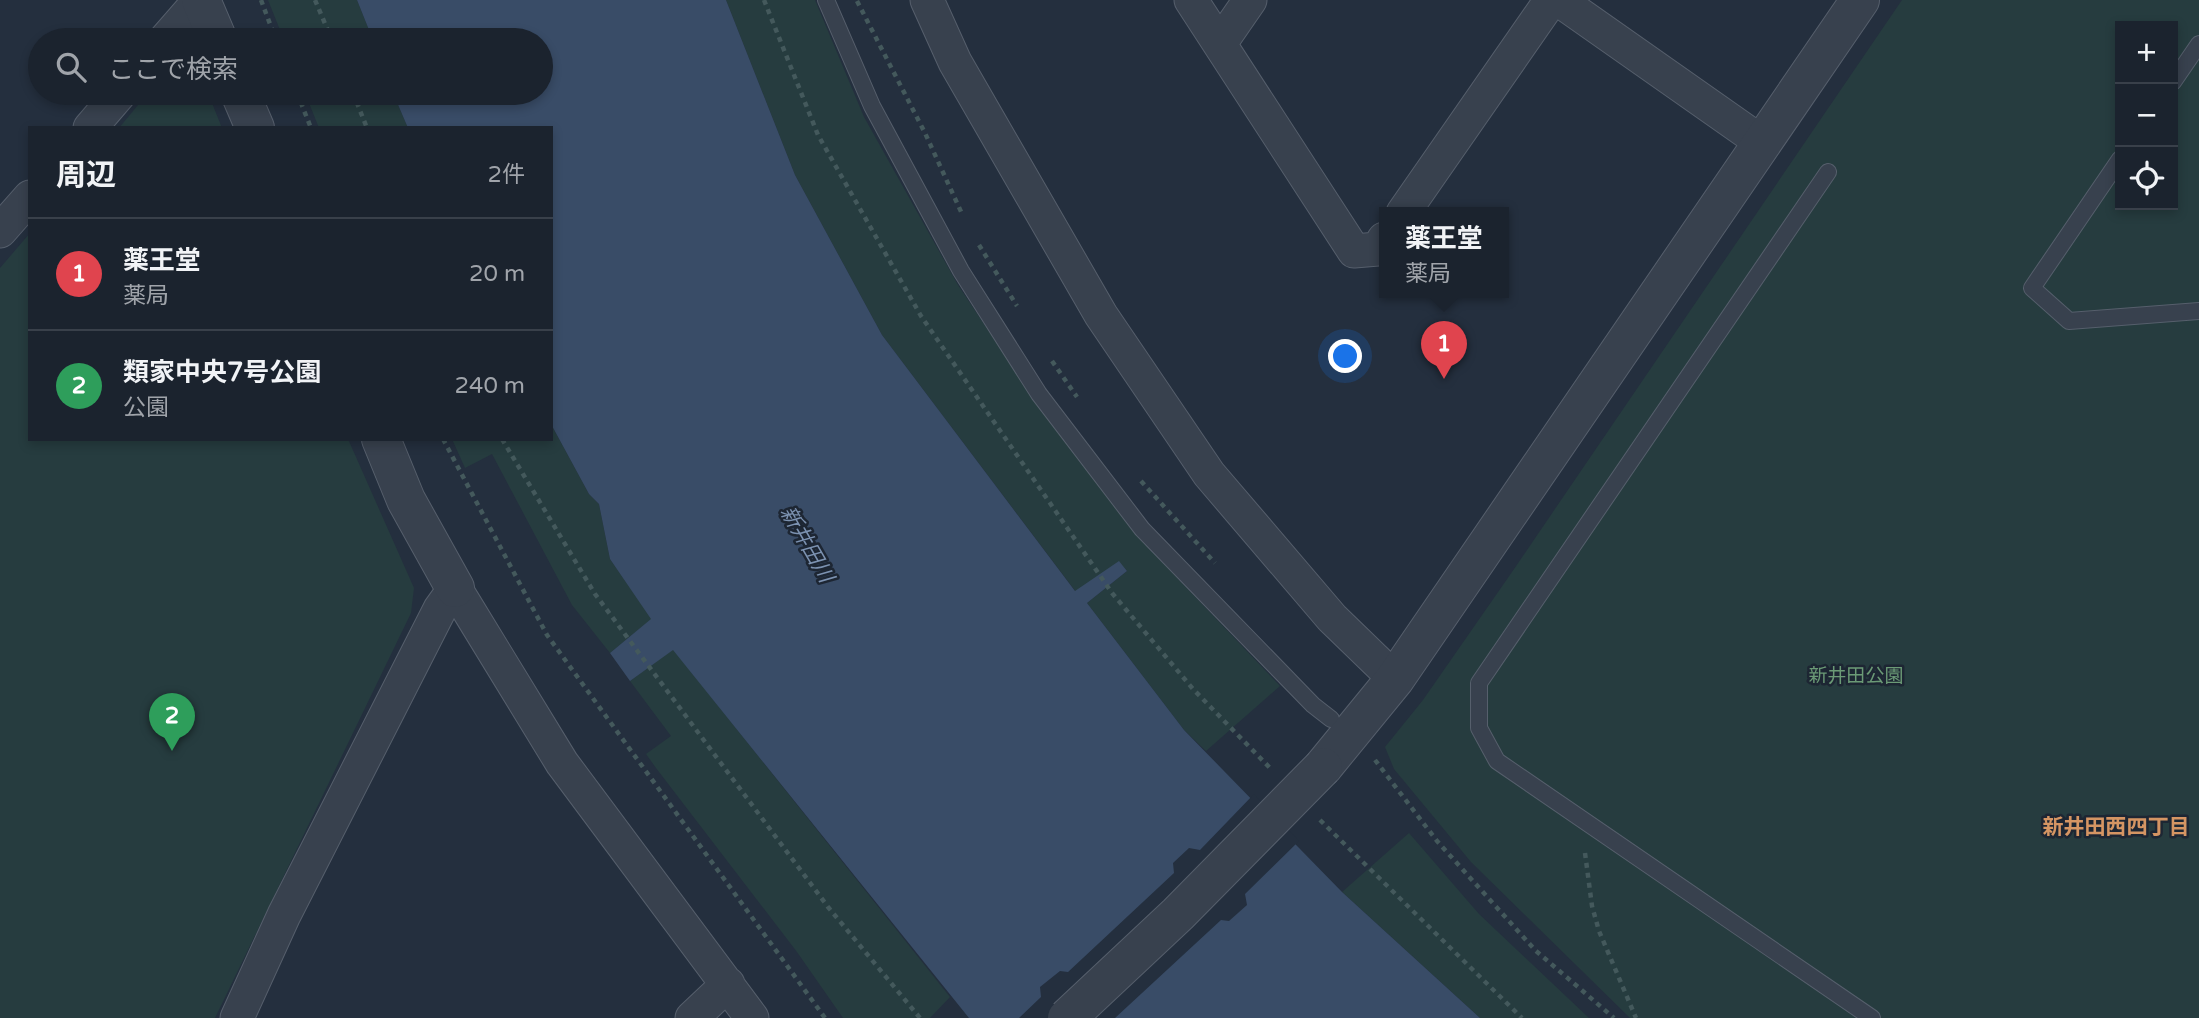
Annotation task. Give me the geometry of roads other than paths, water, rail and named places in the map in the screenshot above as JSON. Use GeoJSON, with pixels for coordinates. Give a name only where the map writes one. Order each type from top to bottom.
{"type":"FeatureCollection","features":[{"type":"Feature","properties":{"kind":"street"},"geometry":{"type":"LineString","coordinates":[[176,28],[201,0],[213,28]]}},
{"type":"Feature","properties":{"kind":"street"},"geometry":{"type":"LineString","coordinates":[[927,0],[955,62],[1101,315],[1209,474],[1332,618],[1395,679]]}},
{"type":"Feature","properties":{"kind":"street"},"geometry":{"type":"LineString","coordinates":[[1191,0],[1221,42],[1353,251],[1379,247]]}},
{"type":"Feature","properties":{"kind":"street"},"geometry":{"type":"LineString","coordinates":[[1221,42],[1250,0]]}},
{"type":"Feature","properties":{"kind":"street"},"geometry":{"type":"LineString","coordinates":[[1407,207],[1551,0]]}},
{"type":"Feature","properties":{"kind":"street"},"geometry":{"type":"LineString","coordinates":[[1559,0],[1764,144]]}},
{"type":"Feature","properties":{"kind":"street"},"geometry":{"type":"LineString","coordinates":[[1067,1018],[1178,914],[1323,767],[1395,679],[1764,144],[1860,0]]}},
{"type":"Feature","properties":{"kind":"street"},"geometry":{"type":"LineString","coordinates":[[92,126],[110,105]]}},
{"type":"Feature","properties":{"kind":"street"},"geometry":{"type":"LineString","coordinates":[[245,105],[254,126]]}},
{"type":"Feature","properties":{"kind":"street"},"geometry":{"type":"LineString","coordinates":[[0,231],[28,199]]}},
{"type":"Feature","properties":{"kind":"street"},"geometry":{"type":"LineString","coordinates":[[382,441],[407,500],[455,588],[562,763],[752,1018]]}},
{"type":"Feature","properties":{"kind":"street"},"geometry":{"type":"LineString","coordinates":[[237,1018],[290,903],[440,609],[455,588]]}},
{"type":"Feature","properties":{"kind":"street"},"geometry":{"type":"LineString","coordinates":[[692,1018],[728,984]]}},
{"type":"Feature","properties":{"kind":"lane"},"geometry":{"type":"LineString","coordinates":[[826,0],[872,106],[954,260],[1040,394],[1142,529],[1313,705],[1332,719]]}},
{"type":"Feature","properties":{"kind":"lane"},"geometry":{"type":"LineString","coordinates":[[2178,75],[2199,44]]}},
{"type":"Feature","properties":{"kind":"lane"},"geometry":{"type":"LineString","coordinates":[[2115,166],[2032,288],[2069,321],[2199,311]]}},
{"type":"Feature","properties":{"kind":"lane"},"geometry":{"type":"LineString","coordinates":[[1828,172],[1479,683],[1479,728],[1497,761],[1872,1018]]}},
{"type":"Feature","properties":{"kind":"water","name":"新井田川"},"geometry":{"type":"Polygon","coordinates":[[[357,0],[726,0],[795,175],[882,335],[1075,591],[1119,561],[1127,571],[1087,603],[1184,730],[1342,892],[1480,1018],[969,1018],[673,650],[630,681],[610,653],[651,619],[610,559],[599,504],[589,494],[553,428],[553,126],[407,126],[398,105],[553,105],[553,28],[368,28],[357,0]]]}},
{"type":"Feature","properties":{"kind":"place","name":"薬王堂"},"geometry":{"type":"Point","coordinates":[1444,379]}},
{"type":"Feature","properties":{"kind":"place","name":"類家中央7号公園"},"geometry":{"type":"Point","coordinates":[172,751]}},
{"type":"Feature","properties":{"kind":"district","name":"新井田西四丁目"},"geometry":{"type":"Point","coordinates":[2116,827]}},
{"type":"Feature","properties":{"kind":"park label","name":"新井田公園"},"geometry":{"type":"Point","coordinates":[1856,675]}}]}
